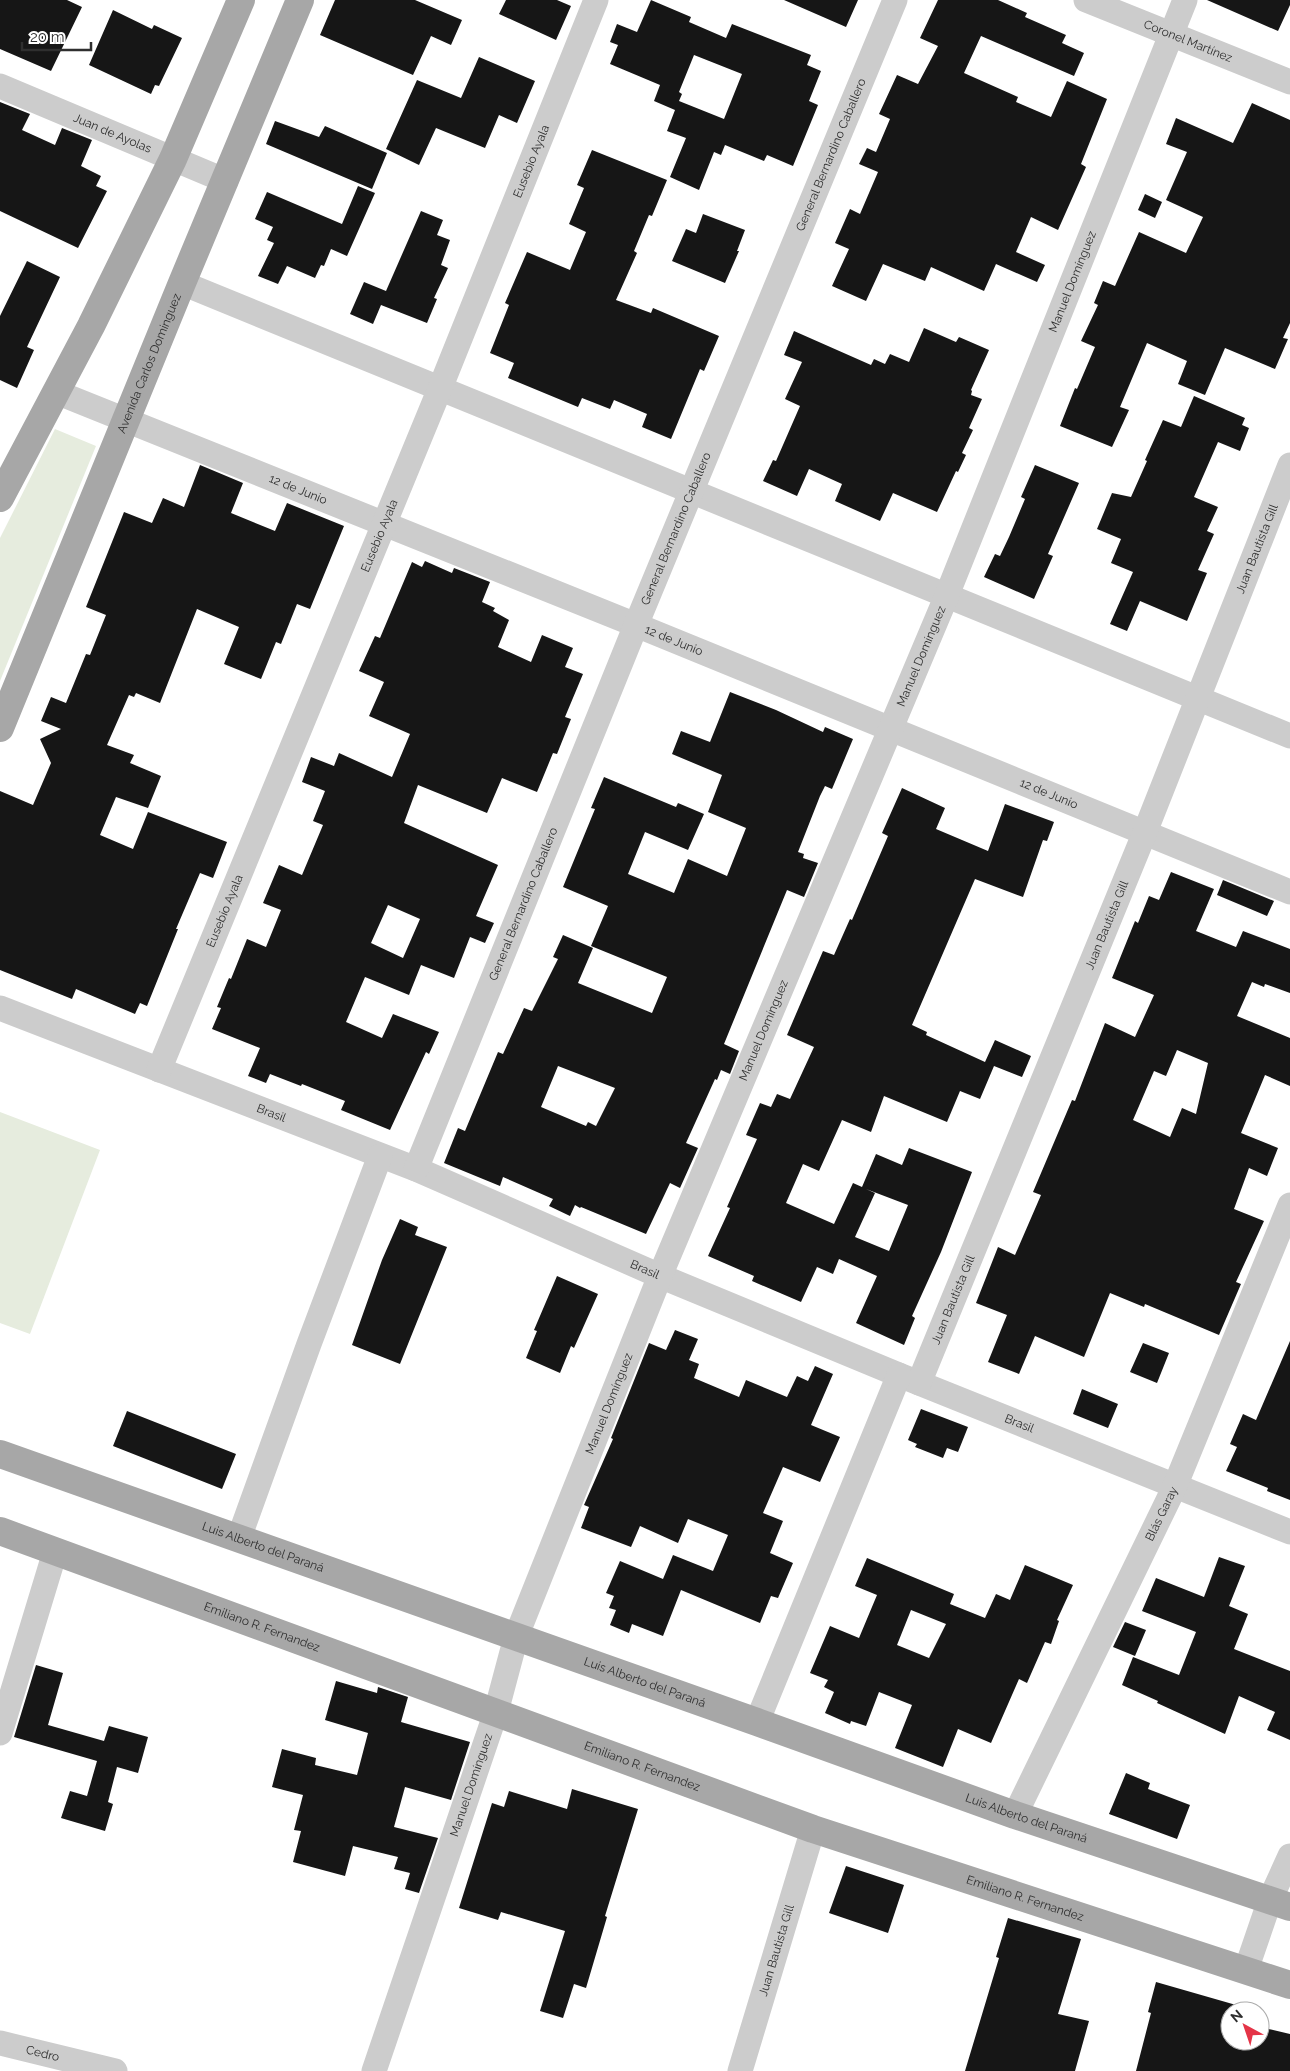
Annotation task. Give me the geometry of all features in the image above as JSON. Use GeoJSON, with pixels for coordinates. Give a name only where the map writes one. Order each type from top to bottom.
{"type":"FeatureCollection","features":[{"type":"Feature","properties":{"kind":"main road"},"geometry":{"type":"LineString","coordinates":[[0,498],[56,392],[173,158],[241,0]]}},
{"type":"Feature","properties":{"kind":"main road","name":"Avenida Carlos Dominguez"},"geometry":{"type":"LineString","coordinates":[[0,728],[300,0]]}},
{"type":"Feature","properties":{"kind":"main road","name":"Luis Alberto del Paraná"},"geometry":{"type":"LineString","coordinates":[[0,1454],[757,1722],[1015,1816],[1280,1903]]}},
{"type":"Feature","properties":{"kind":"main road","name":"Emiliano R. Fernandez"},"geometry":{"type":"LineString","coordinates":[[0,1532],[813,1828],[1290,1985]]}},
{"type":"Feature","properties":{"kind":"street","name":"Eusebio Ayala"},"geometry":{"type":"LineString","coordinates":[[159,1070],[440,386],[596,0]]}},
{"type":"Feature","properties":{"kind":"street","name":"General Bernardino Caballero"},"geometry":{"type":"LineString","coordinates":[[416,1170],[636,625],[895,0]]}},
{"type":"Feature","properties":{"kind":"street","name":"Coronel Martínez"},"geometry":{"type":"LineString","coordinates":[[1086,0],[1290,82]]}},
{"type":"Feature","properties":{"kind":"street","name":"Manuel Domínguez"},"geometry":{"type":"LineString","coordinates":[[374,2071],[496,1712],[516,1637],[660,1276],[947,595],[1185,0]]}},
{"type":"Feature","properties":{"kind":"street","name":"Juan de Ayolas"},"geometry":{"type":"LineString","coordinates":[[0,86],[226,181]]}},
{"type":"Feature","properties":{"kind":"street"},"geometry":{"type":"LineString","coordinates":[[182,283],[440,386],[691,492],[1290,736]]}},
{"type":"Feature","properties":{"kind":"street","name":"12 de Junio"},"geometry":{"type":"LineString","coordinates":[[56,392],[636,625],[1290,892]]}},
{"type":"Feature","properties":{"kind":"street","name":"Juan Bautista Gill"},"geometry":{"type":"LineString","coordinates":[[757,1722],[909,1379],[1145,832],[1290,465]]}},
{"type":"Feature","properties":{"kind":"street","name":"Brasil"},"geometry":{"type":"LineString","coordinates":[[0,1008],[416,1170],[660,1276],[909,1379],[1290,1532]]}},
{"type":"Feature","properties":{"kind":"street"},"geometry":{"type":"LineString","coordinates":[[239,1538],[309,1344],[380,1156]]}},
{"type":"Feature","properties":{"kind":"street","name":"Blás Garay"},"geometry":{"type":"LineString","coordinates":[[1015,1816],[1175,1486],[1290,1205]]}},
{"type":"Feature","properties":{"kind":"street"},"geometry":{"type":"LineString","coordinates":[[0,1732],[55,1552]]}},
{"type":"Feature","properties":{"kind":"street","name":"Juan Bautista Gill"},"geometry":{"type":"LineString","coordinates":[[740,2071],[813,1828]]}},
{"type":"Feature","properties":{"kind":"street"},"geometry":{"type":"LineString","coordinates":[[1246,1970],[1280,1903],[1290,1856]]}},
{"type":"Feature","properties":{"kind":"street","name":"Cedro"},"geometry":{"type":"LineString","coordinates":[[0,2043],[115,2071]]}},
{"type":"Feature","properties":{"kind":"shaded area"},"geometry":{"type":"Polygon","coordinates":[[[55,429],[96,446],[0,681],[0,538],[55,429]]]}},
{"type":"Feature","properties":{"kind":"shaded area"},"geometry":{"type":"Polygon","coordinates":[[[0,1112],[100,1150],[30,1334],[0,1323],[0,1112]]]}},
{"type":"Feature","properties":{"kind":"building"},"geometry":{"type":"Polygon","coordinates":[[[0,0],[67,0],[82,7],[51,71],[0,49],[0,0]]]}},
{"type":"Feature","properties":{"kind":"building"},"geometry":{"type":"Polygon","coordinates":[[[335,0],[415,0],[462,20],[451,45],[431,36],[413,75],[320,35],[335,0]]]}},
{"type":"Feature","properties":{"kind":"building"},"geometry":{"type":"Polygon","coordinates":[[[506,0],[557,0],[571,6],[556,40],[499,14],[506,0]]]}},
{"type":"Feature","properties":{"kind":"building"},"geometry":{"type":"Polygon","coordinates":[[[651,0],[691,17],[689,22],[726,38],[732,24],[811,55],[807,65],[821,71],[809,101],[818,105],[793,166],[767,155],[764,161],[725,145],[721,155],[714,152],[699,190],[670,177],[686,138],[667,131],[675,110],[654,101],[660,85],[610,64],[618,45],[610,42],[617,24],[637,32],[651,0]],[[694,55],[679,92],[682,94],[679,101],[724,119],[742,74],[694,55]]]}},
{"type":"Feature","properties":{"kind":"building"},"geometry":{"type":"Polygon","coordinates":[[[784,0],[858,0],[846,27],[784,0]]]}},
{"type":"Feature","properties":{"kind":"building"},"geometry":{"type":"Polygon","coordinates":[[[938,0],[998,0],[1027,13],[1025,17],[1066,35],[1062,43],[1084,53],[1074,76],[981,36],[964,73],[1018,97],[1016,102],[1051,117],[1067,81],[1107,99],[1081,164],[1086,167],[1058,230],[1031,217],[1016,252],[1045,265],[1037,282],[996,264],[984,291],[931,267],[925,281],[883,264],[866,301],[832,286],[849,249],[835,243],[850,209],[860,214],[878,172],[859,164],[867,148],[876,152],[890,119],[879,114],[897,75],[918,84],[938,46],[920,38],[938,0]]]}},
{"type":"Feature","properties":{"kind":"building"},"geometry":{"type":"Polygon","coordinates":[[[1207,0],[1290,0],[1290,5],[1278,31],[1207,0]]]}},
{"type":"Feature","properties":{"kind":"building"},"geometry":{"type":"Polygon","coordinates":[[[113,10],[152,29],[154,25],[182,38],[159,86],[155,85],[151,94],[89,65],[113,10]]]}},
{"type":"Feature","properties":{"kind":"building"},"geometry":{"type":"Polygon","coordinates":[[[479,57],[535,81],[517,123],[499,115],[485,148],[436,128],[419,165],[386,149],[417,80],[461,98],[479,57]]]}},
{"type":"Feature","properties":{"kind":"building"},"geometry":{"type":"Polygon","coordinates":[[[0,102],[30,114],[22,130],[55,145],[62,128],[92,140],[81,166],[101,176],[96,186],[107,191],[78,248],[0,211],[0,102]]]}},
{"type":"Feature","properties":{"kind":"building"},"geometry":{"type":"Polygon","coordinates":[[[1252,103],[1290,120],[1290,323],[1283,338],[1288,339],[1275,369],[1225,348],[1205,395],[1178,384],[1187,361],[1147,343],[1120,407],[1129,410],[1112,447],[1060,426],[1075,388],[1077,389],[1095,347],[1081,341],[1098,305],[1094,303],[1103,281],[1115,286],[1139,232],[1186,253],[1203,217],[1166,200],[1187,152],[1166,144],[1176,118],[1233,143],[1252,103]]]}},
{"type":"Feature","properties":{"kind":"building"},"geometry":{"type":"Polygon","coordinates":[[[275,121],[319,137],[325,126],[387,153],[372,189],[266,144],[275,121]]]}},
{"type":"Feature","properties":{"kind":"building"},"geometry":{"type":"Polygon","coordinates":[[[592,150],[667,180],[652,216],[649,215],[634,251],[637,253],[616,300],[651,313],[653,308],[719,336],[704,371],[700,369],[671,439],[642,427],[647,414],[614,400],[610,409],[582,398],[578,407],[508,378],[514,363],[490,353],[509,305],[505,303],[527,252],[570,270],[586,232],[569,224],[584,188],[577,185],[592,150]]]}},
{"type":"Feature","properties":{"kind":"building"},"geometry":{"type":"Polygon","coordinates":[[[358,186],[375,193],[347,256],[331,249],[324,266],[321,265],[315,278],[287,266],[278,284],[258,276],[274,243],[267,240],[273,227],[255,219],[267,192],[342,224],[358,186]]]}},
{"type":"Feature","properties":{"kind":"building"},"geometry":{"type":"Polygon","coordinates":[[[1145,194],[1162,202],[1155,218],[1138,210],[1145,194]]]}},
{"type":"Feature","properties":{"kind":"building"},"geometry":{"type":"Polygon","coordinates":[[[421,211],[443,220],[437,235],[450,240],[441,265],[448,268],[434,298],[437,299],[427,323],[381,305],[373,324],[350,314],[364,282],[386,291],[421,211]]]}},
{"type":"Feature","properties":{"kind":"building"},"geometry":{"type":"Polygon","coordinates":[[[703,214],[745,230],[737,251],[739,251],[725,283],[672,261],[686,229],[696,233],[703,214]]]}},
{"type":"Feature","properties":{"kind":"building"},"geometry":{"type":"Polygon","coordinates":[[[27,261],[60,277],[27,347],[34,350],[17,388],[0,380],[0,316],[27,261]]]}},
{"type":"Feature","properties":{"kind":"building"},"geometry":{"type":"Polygon","coordinates":[[[924,328],[956,342],[959,337],[989,350],[971,390],[971,395],[982,399],[969,428],[973,430],[962,453],[966,455],[958,472],[956,471],[937,512],[893,493],[880,521],[835,501],[842,484],[809,469],[797,496],[763,481],[773,460],[776,461],[800,406],[785,399],[802,362],[784,355],[794,331],[871,365],[874,359],[885,364],[890,354],[909,362],[924,328]]]}},
{"type":"Feature","properties":{"kind":"building"},"geometry":{"type":"Polygon","coordinates":[[[1194,396],[1245,418],[1242,425],[1249,428],[1240,451],[1218,442],[1194,497],[1218,507],[1207,531],[1214,534],[1198,570],[1207,573],[1187,621],[1140,601],[1127,631],[1110,624],[1133,572],[1111,563],[1121,539],[1097,529],[1112,493],[1131,497],[1163,420],[1181,427],[1194,396]]]}},
{"type":"Feature","properties":{"kind":"building"},"geometry":{"type":"Polygon","coordinates":[[[200,465],[243,483],[231,513],[275,531],[287,503],[344,526],[310,609],[297,604],[281,644],[276,642],[261,679],[224,664],[239,627],[197,609],[160,703],[136,693],[134,697],[129,695],[107,745],[134,755],[130,763],[161,776],[148,808],[116,797],[100,835],[133,849],[148,812],[227,842],[213,878],[200,873],[176,929],[178,929],[147,1006],[140,1003],[135,1014],[76,989],[72,999],[0,970],[0,791],[33,805],[51,763],[40,739],[61,729],[41,721],[51,697],[66,703],[86,654],[90,655],[106,615],[86,607],[124,512],[152,523],[163,498],[184,507],[200,465]]]}},
{"type":"Feature","properties":{"kind":"building"},"geometry":{"type":"Polygon","coordinates":[[[1035,465],[1079,483],[1048,554],[1053,556],[1034,599],[984,577],[995,554],[1000,556],[1009,537],[1025,499],[1021,497],[1035,465]]]}},
{"type":"Feature","properties":{"kind":"building"},"geometry":{"type":"Polygon","coordinates":[[[425,561],[452,573],[454,568],[490,582],[482,602],[495,608],[493,611],[509,620],[498,647],[531,662],[542,635],[573,648],[565,667],[583,674],[565,717],[571,719],[557,754],[553,753],[537,792],[502,778],[487,813],[418,785],[404,823],[498,865],[476,916],[494,923],[485,943],[470,937],[454,978],[421,965],[409,995],[365,977],[346,1022],[382,1038],[393,1014],[439,1032],[429,1054],[426,1052],[390,1130],[341,1110],[345,1101],[302,1084],[301,1086],[270,1074],[266,1083],[248,1076],[260,1048],[212,1029],[221,1008],[217,1007],[229,978],[231,979],[247,939],[266,947],[281,910],[263,903],[279,865],[302,875],[323,825],[313,821],[325,791],[302,782],[311,757],[334,766],[339,753],[392,777],[410,734],[369,716],[384,682],[359,671],[375,636],[380,638],[412,562],[422,567],[425,561]],[[388,905],[371,943],[403,958],[420,919],[388,905]]]}},
{"type":"Feature","properties":{"kind":"building"},"geometry":{"type":"Polygon","coordinates":[[[730,692],[776,710],[823,732],[825,727],[853,739],[832,789],[825,786],[820,796],[798,852],[804,854],[803,858],[818,863],[804,897],[787,890],[724,1044],[739,1051],[730,1074],[721,1070],[717,1080],[715,1079],[686,1143],[698,1148],[680,1188],[670,1183],[646,1234],[575,1205],[570,1216],[549,1206],[553,1199],[503,1177],[500,1186],[444,1163],[458,1128],[465,1131],[498,1052],[503,1054],[524,1008],[532,1011],[558,959],[553,957],[563,935],[593,948],[578,983],[652,1013],[667,977],[591,946],[608,906],[563,887],[595,809],[591,808],[604,777],[676,807],[678,803],[704,814],[688,850],[645,832],[628,874],[674,893],[688,859],[727,876],[746,828],[708,812],[722,775],[672,754],[681,731],[710,742],[730,692]],[[558,1066],[541,1107],[586,1126],[588,1122],[596,1126],[615,1088],[558,1066]]]}},
{"type":"Feature","properties":{"kind":"building"},"geometry":{"type":"Polygon","coordinates":[[[902,788],[945,808],[936,829],[988,851],[1005,804],[1054,822],[1047,841],[1043,840],[1023,897],[975,879],[912,1025],[927,1032],[926,1035],[985,1062],[995,1040],[1031,1056],[1022,1077],[994,1066],[980,1099],[960,1091],[947,1122],[884,1096],[871,1132],[842,1120],[819,1171],[803,1164],[786,1203],[834,1224],[853,1183],[862,1187],[876,1154],[902,1165],[909,1148],[972,1172],[941,1252],[912,1316],[915,1318],[904,1345],[856,1323],[877,1276],[839,1259],[833,1274],[817,1267],[801,1302],[752,1281],[754,1276],[708,1256],[730,1208],[727,1207],[757,1139],[746,1135],[760,1103],[771,1107],[777,1094],[790,1099],[814,1047],[787,1035],[823,951],[834,955],[850,919],[852,920],[888,836],[882,833],[902,788]],[[866,1189],[875,1193],[855,1237],[889,1251],[908,1205],[866,1189]]]}},
{"type":"Feature","properties":{"kind":"building"},"geometry":{"type":"Polygon","coordinates":[[[1171,872],[1214,889],[1196,931],[1236,947],[1243,931],[1290,949],[1290,993],[1265,984],[1264,987],[1252,982],[1237,1016],[1290,1038],[1290,1086],[1265,1075],[1241,1133],[1278,1148],[1267,1176],[1249,1168],[1234,1209],[1264,1221],[1236,1282],[1241,1284],[1219,1335],[1145,1304],[1144,1307],[1110,1293],[1084,1357],[1035,1336],[1019,1374],[988,1362],[1007,1315],[976,1303],[998,1247],[1015,1255],[1041,1195],[1033,1192],[1072,1100],[1075,1101],[1105,1023],[1135,1037],[1154,995],[1112,978],[1135,921],[1138,923],[1149,896],[1159,900],[1171,872]],[[1177,1050],[1166,1076],[1154,1071],[1133,1120],[1170,1137],[1182,1108],[1196,1114],[1208,1063],[1177,1050]]]}},
{"type":"Feature","properties":{"kind":"building"},"geometry":{"type":"Polygon","coordinates":[[[1223,880],[1274,901],[1267,916],[1217,895],[1223,880]]]}},
{"type":"Feature","properties":{"kind":"building"},"geometry":{"type":"Polygon","coordinates":[[[400,1219],[418,1227],[415,1235],[447,1247],[400,1364],[352,1345],[382,1260],[400,1219]]]}},
{"type":"Feature","properties":{"kind":"building"},"geometry":{"type":"Polygon","coordinates":[[[557,1276],[598,1294],[574,1348],[571,1346],[560,1373],[526,1358],[537,1331],[534,1330],[557,1276]]]}},
{"type":"Feature","properties":{"kind":"building"},"geometry":{"type":"Polygon","coordinates":[[[675,1330],[698,1339],[689,1360],[699,1364],[694,1378],[739,1397],[746,1380],[787,1397],[797,1376],[808,1381],[815,1366],[833,1374],[811,1425],[840,1437],[820,1482],[783,1467],[763,1513],[783,1521],[770,1553],[793,1563],[778,1598],[771,1596],[760,1623],[681,1590],[663,1636],[632,1624],[629,1633],[610,1625],[616,1610],[609,1608],[614,1596],[606,1593],[620,1561],[663,1579],[673,1555],[713,1571],[728,1535],[688,1519],[678,1543],[640,1526],[631,1547],[581,1528],[589,1507],[584,1505],[613,1439],[611,1438],[649,1343],[666,1350],[675,1330]]]}},
{"type":"Feature","properties":{"kind":"building"},"geometry":{"type":"Polygon","coordinates":[[[1290,1341],[1290,1500],[1267,1491],[1268,1488],[1226,1471],[1237,1447],[1230,1444],[1243,1414],[1256,1420],[1290,1341]]]}},
{"type":"Feature","properties":{"kind":"building"},"geometry":{"type":"Polygon","coordinates":[[[1143,1343],[1169,1353],[1157,1383],[1130,1372],[1143,1343]]]}},
{"type":"Feature","properties":{"kind":"building"},"geometry":{"type":"Polygon","coordinates":[[[1082,1389],[1118,1404],[1108,1428],[1073,1414],[1082,1389]]]}},
{"type":"Feature","properties":{"kind":"building"},"geometry":{"type":"Polygon","coordinates":[[[921,1409],[968,1427],[958,1452],[947,1448],[943,1458],[915,1447],[917,1444],[908,1440],[921,1409]]]}},
{"type":"Feature","properties":{"kind":"building"},"geometry":{"type":"Polygon","coordinates":[[[127,1411],[236,1454],[222,1489],[113,1446],[127,1411]]]}},
{"type":"Feature","properties":{"kind":"building"},"geometry":{"type":"Polygon","coordinates":[[[1219,1557],[1245,1566],[1229,1606],[1248,1614],[1234,1649],[1290,1671],[1290,1740],[1267,1730],[1275,1712],[1239,1696],[1225,1734],[1122,1685],[1133,1657],[1179,1675],[1196,1632],[1142,1611],[1156,1578],[1204,1597],[1219,1557]]]}},
{"type":"Feature","properties":{"kind":"building"},"geometry":{"type":"Polygon","coordinates":[[[867,1558],[954,1594],[950,1604],[985,1618],[996,1594],[1010,1600],[1025,1565],[1073,1585],[1057,1620],[1059,1621],[1051,1644],[1045,1642],[1027,1683],[1019,1679],[991,1743],[958,1729],[943,1767],[895,1748],[912,1705],[879,1692],[866,1726],[851,1721],[850,1724],[825,1713],[834,1692],[824,1687],[828,1680],[810,1673],[830,1626],[859,1638],[877,1595],[855,1586],[867,1558]],[[911,1610],[897,1645],[929,1658],[946,1624],[911,1610]]]}},
{"type":"Feature","properties":{"kind":"building"},"geometry":{"type":"Polygon","coordinates":[[[1125,1622],[1146,1630],[1135,1656],[1113,1647],[1125,1622]]]}},
{"type":"Feature","properties":{"kind":"building"},"geometry":{"type":"Polygon","coordinates":[[[36,1665],[63,1673],[48,1725],[104,1741],[109,1726],[148,1737],[138,1773],[117,1767],[108,1802],[113,1804],[105,1831],[61,1818],[70,1791],[87,1796],[97,1761],[14,1737],[36,1665]]]}},
{"type":"Feature","properties":{"kind":"building"},"geometry":{"type":"Polygon","coordinates":[[[336,1681],[377,1693],[378,1687],[408,1697],[401,1722],[470,1742],[451,1800],[405,1787],[394,1827],[438,1838],[419,1893],[405,1889],[410,1873],[394,1869],[398,1857],[353,1846],[345,1876],[293,1862],[301,1831],[294,1830],[303,1795],[272,1787],[282,1749],[316,1758],[315,1765],[357,1775],[368,1733],[325,1720],[336,1681]]]}},
{"type":"Feature","properties":{"kind":"building"},"geometry":{"type":"Polygon","coordinates":[[[1126,1773],[1150,1783],[1148,1789],[1190,1805],[1177,1839],[1109,1814],[1126,1773]]]}},
{"type":"Feature","properties":{"kind":"building"},"geometry":{"type":"Polygon","coordinates":[[[572,1789],[638,1809],[605,1916],[607,1917],[586,1988],[574,1984],[563,2018],[540,2011],[565,1931],[501,1912],[498,1920],[459,1908],[492,1803],[504,1807],[509,1791],[567,1809],[572,1789]]]}},
{"type":"Feature","properties":{"kind":"building"},"geometry":{"type":"Polygon","coordinates":[[[846,1866],[904,1885],[888,1933],[829,1913],[846,1866]]]}},
{"type":"Feature","properties":{"kind":"building"},"geometry":{"type":"Polygon","coordinates":[[[1008,1918],[1081,1939],[1058,2014],[1089,2021],[1075,2071],[965,2071],[999,1958],[996,1957],[1008,1918]]]}},
{"type":"Feature","properties":{"kind":"building"},"geometry":{"type":"Polygon","coordinates":[[[1156,1982],[1222,2001],[1220,2001],[1220,2051],[1270,2051],[1270,2029],[1290,2034],[1290,2071],[1136,2071],[1151,2013],[1148,2012],[1156,1982]]]}}]}
